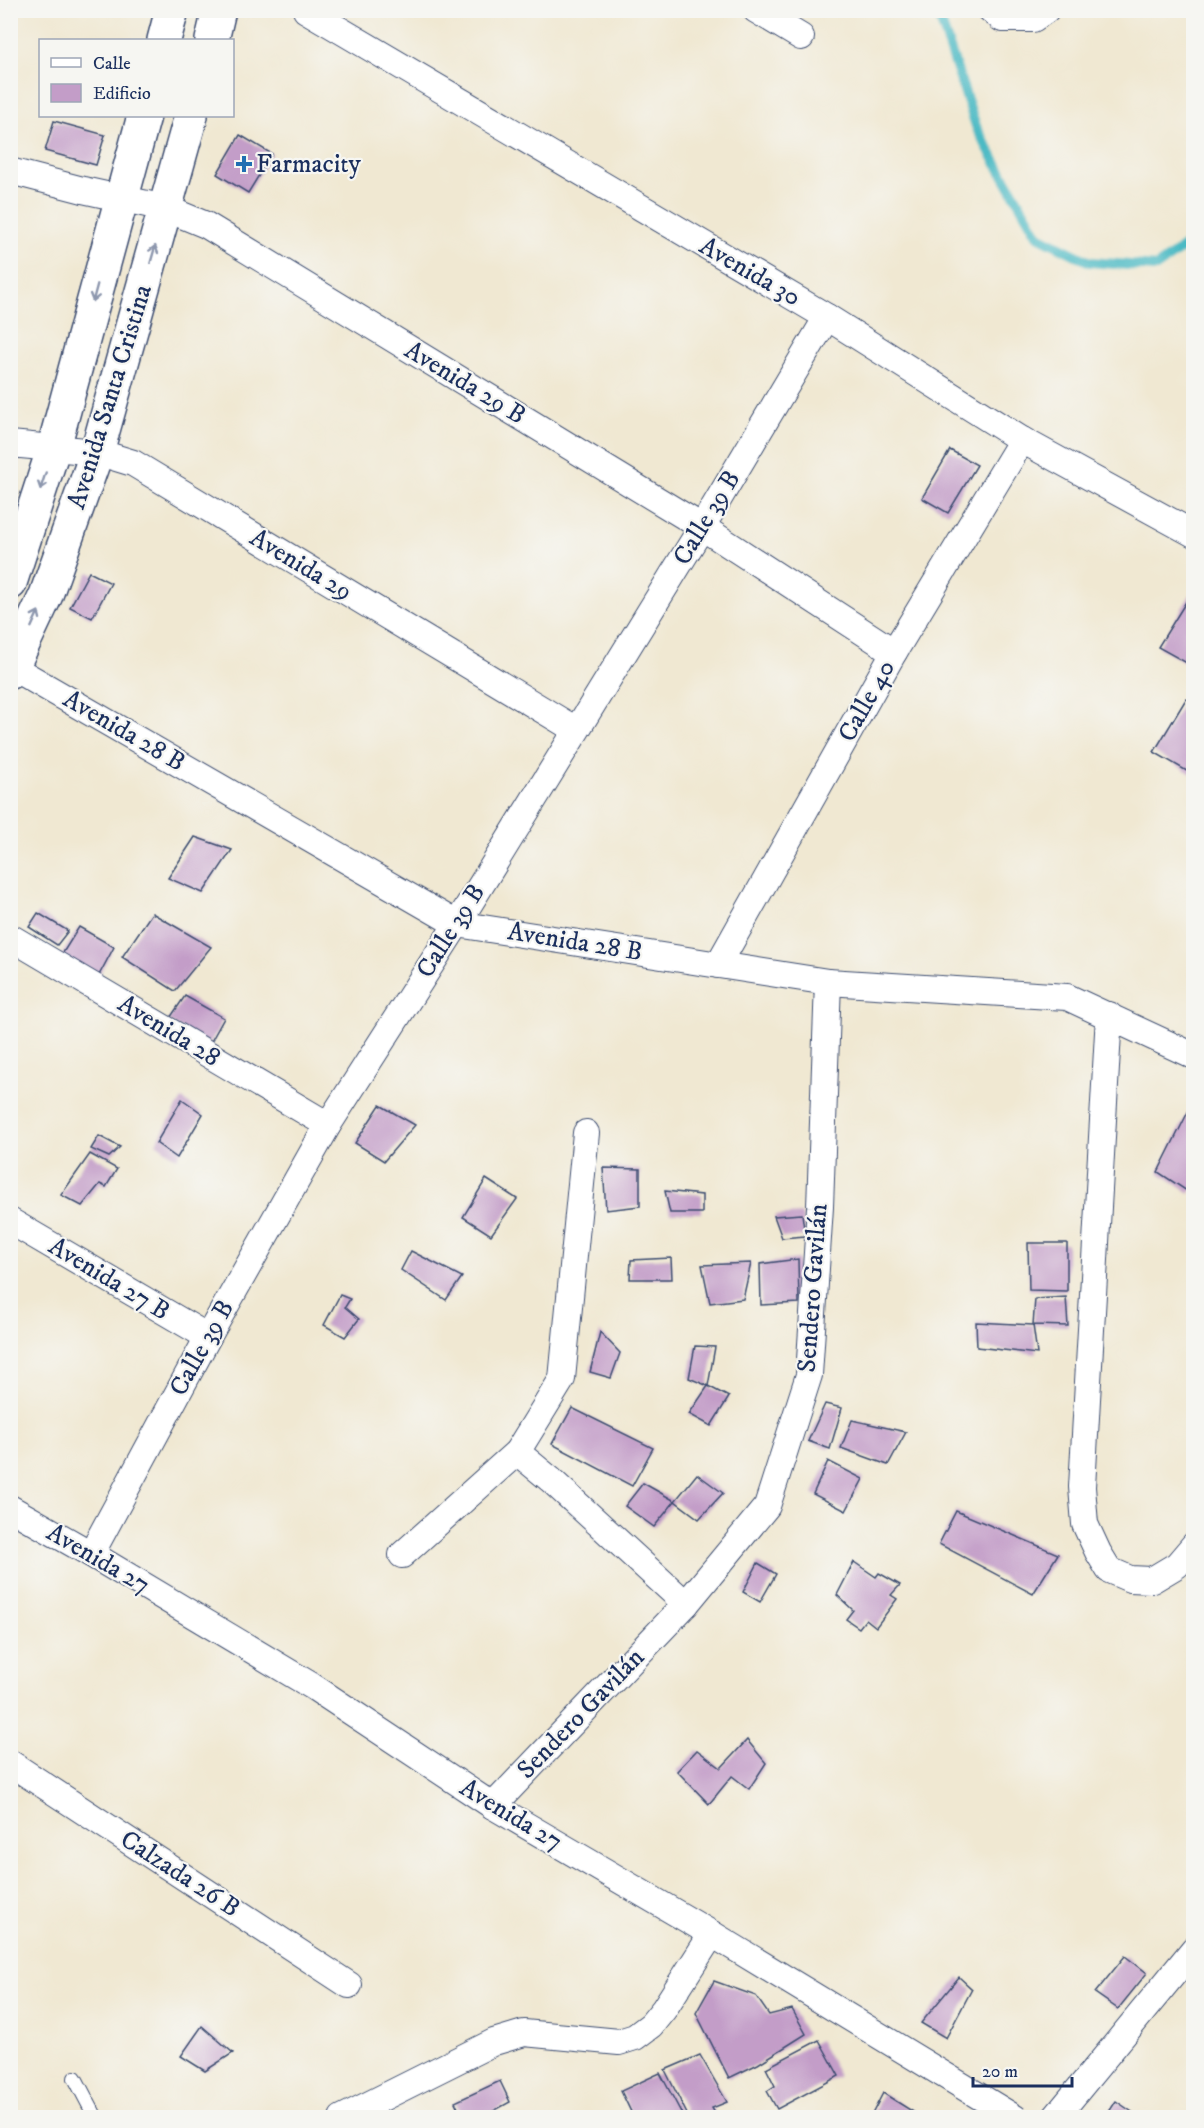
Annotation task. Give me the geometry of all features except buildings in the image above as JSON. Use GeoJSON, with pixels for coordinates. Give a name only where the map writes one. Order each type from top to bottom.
{"type":"FeatureCollection","features":[{"type":"Feature","properties":{"kind":"street"},"geometry":{"type":"LineString","coordinates":[[164,39],[172,10]]}},
{"type":"Feature","properties":{"kind":"street"},"geometry":{"type":"LineString","coordinates":[[212,39],[219,10]]}},
{"type":"Feature","properties":{"kind":"street","name":"Avenida 30"},"geometry":{"type":"LineString","coordinates":[[306,10],[827,317],[1022,440],[1194,534]]}},
{"type":"Feature","properties":{"kind":"street"},"geometry":{"type":"LineString","coordinates":[[756,10],[801,37]]}},
{"type":"Feature","properties":{"kind":"street"},"geometry":{"type":"LineString","coordinates":[[991,10],[1002,19],[1033,19],[1046,10]]}},
{"type":"Feature","properties":{"kind":"street","name":"Avenida Santa Cristina"},"geometry":{"type":"LineString","coordinates":[[10,583],[54,447],[144,117]]}},
{"type":"Feature","properties":{"kind":"street","name":"Avenida Santa Cristina"},"geometry":{"type":"LineString","coordinates":[[12,668],[46,595],[97,452],[191,117]]}},
{"type":"Feature","properties":{"kind":"street","name":"Avenida 29 B"},"geometry":{"type":"LineString","coordinates":[[10,171],[165,208],[206,225],[702,527],[894,652]]}},
{"type":"Feature","properties":{"kind":"street","name":"Calle 39 B"},"geometry":{"type":"LineString","coordinates":[[91,1554],[208,1337],[328,1125],[457,924],[702,527],[827,317]]}},
{"type":"Feature","properties":{"kind":"street","name":"Calle 40"},"geometry":{"type":"LineString","coordinates":[[718,965],[894,652],[1022,440]]}},
{"type":"Feature","properties":{"kind":"street","name":"Avenida 29"},"geometry":{"type":"LineString","coordinates":[[10,444],[97,452],[133,464],[576,730]]}},
{"type":"Feature","properties":{"kind":"street","name":"Avenida 28 B"},"geometry":{"type":"LineString","coordinates":[[12,668],[457,924],[828,982],[1067,997],[1194,1056]]}},
{"type":"Feature","properties":{"kind":"street","name":"Avenida 28"},"geometry":{"type":"LineString","coordinates":[[10,938],[328,1125]]}},
{"type":"Feature","properties":{"kind":"street","name":"Sendero Gavilán"},"geometry":{"type":"LineString","coordinates":[[493,1806],[686,1604],[767,1506],[809,1376],[820,1207],[828,982]]}},
{"type":"Feature","properties":{"kind":"street"},"geometry":{"type":"LineString","coordinates":[[1109,1015],[1082,1487],[1085,1524],[1109,1570],[1130,1579],[1152,1580],[1177,1565],[1194,1545]]}},
{"type":"Feature","properties":{"kind":"street"},"geometry":{"type":"LineString","coordinates":[[402,1555],[517,1452],[562,1380],[585,1133]]}},
{"type":"Feature","properties":{"kind":"street","name":"Avenida 27 B"},"geometry":{"type":"LineString","coordinates":[[10,1221],[208,1337]]}},
{"type":"Feature","properties":{"kind":"street"},"geometry":{"type":"LineString","coordinates":[[517,1452],[551,1480],[686,1604]]}},
{"type":"Feature","properties":{"kind":"street","name":"Avenida 27"},"geometry":{"type":"LineString","coordinates":[[10,1508],[312,1686],[493,1806],[712,1934],[1015,2118]]}},
{"type":"Feature","properties":{"kind":"street","name":"Calzada 26 B"},"geometry":{"type":"LineString","coordinates":[[10,1763],[349,1985]]}},
{"type":"Feature","properties":{"kind":"street"},"geometry":{"type":"LineString","coordinates":[[342,2118],[494,2042],[524,2033],[619,2042],[635,2037],[651,2025],[664,2010],[712,1934]]}},
{"type":"Feature","properties":{"kind":"street"},"geometry":{"type":"LineString","coordinates":[[1054,2118],[1194,1949]]}},
{"type":"Feature","properties":{"kind":"lane"},"geometry":{"type":"LineString","coordinates":[[75,2078],[96,2118]]}},
{"type":"Feature","properties":{"kind":"waterway"},"geometry":{"type":"LineString","coordinates":[[937,10],[977,129],[1038,236],[1090,262],[1156,267],[1194,240]]}},
{"type":"Feature","properties":{"kind":"place","name":"Farmacity"},"geometry":{"type":"Point","coordinates":[244,164]}}]}
